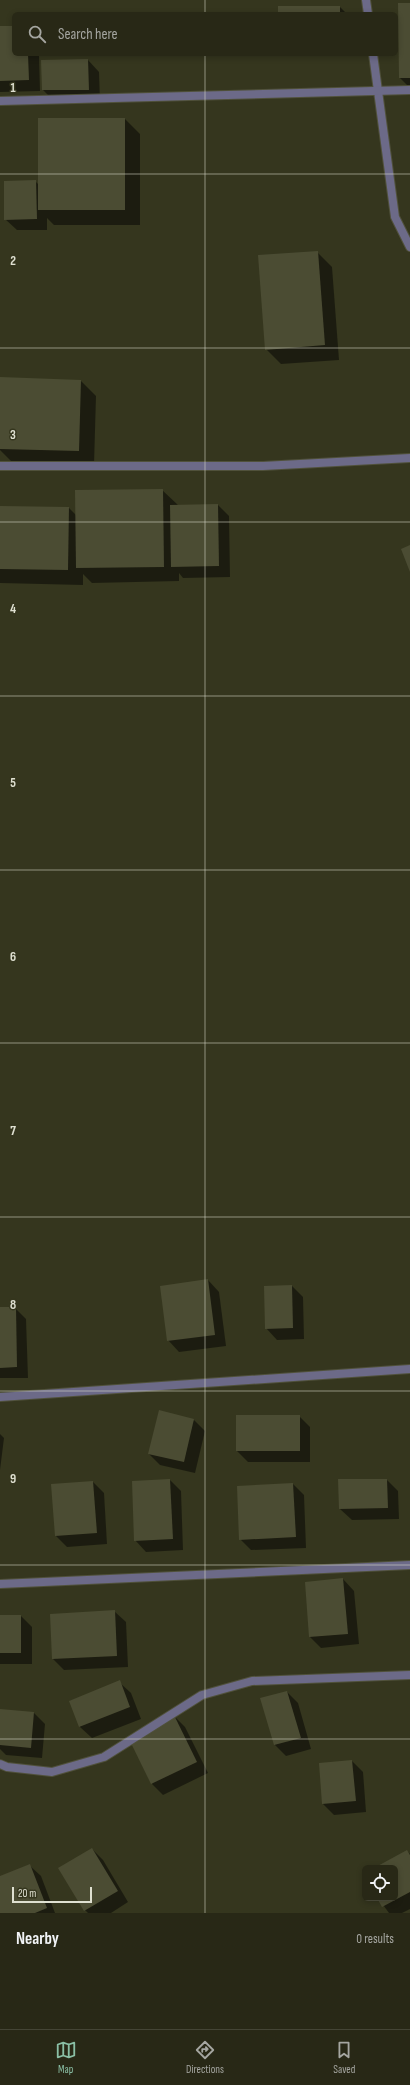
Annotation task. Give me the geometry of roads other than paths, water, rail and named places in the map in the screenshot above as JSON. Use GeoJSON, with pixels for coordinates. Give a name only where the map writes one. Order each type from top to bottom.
{"type":"FeatureCollection","features":[{"type":"Feature","properties":{"kind":"street"},"geometry":{"type":"LineString","coordinates":[[366,0],[368,12]]}},
{"type":"Feature","properties":{"kind":"street"},"geometry":{"type":"LineString","coordinates":[[373,56],[395,217],[410,248]]}},
{"type":"Feature","properties":{"kind":"street"},"geometry":{"type":"LineString","coordinates":[[0,101],[410,90]]}},
{"type":"Feature","properties":{"kind":"street"},"geometry":{"type":"LineString","coordinates":[[0,466],[264,466],[410,458]]}},
{"type":"Feature","properties":{"kind":"street"},"geometry":{"type":"LineString","coordinates":[[0,1397],[410,1369]]}},
{"type":"Feature","properties":{"kind":"street"},"geometry":{"type":"LineString","coordinates":[[0,1584],[410,1565]]}},
{"type":"Feature","properties":{"kind":"street"},"geometry":{"type":"LineString","coordinates":[[0,1764],[7,1767],[52,1772],[104,1757],[202,1694],[252,1681],[410,1675]]}}]}
